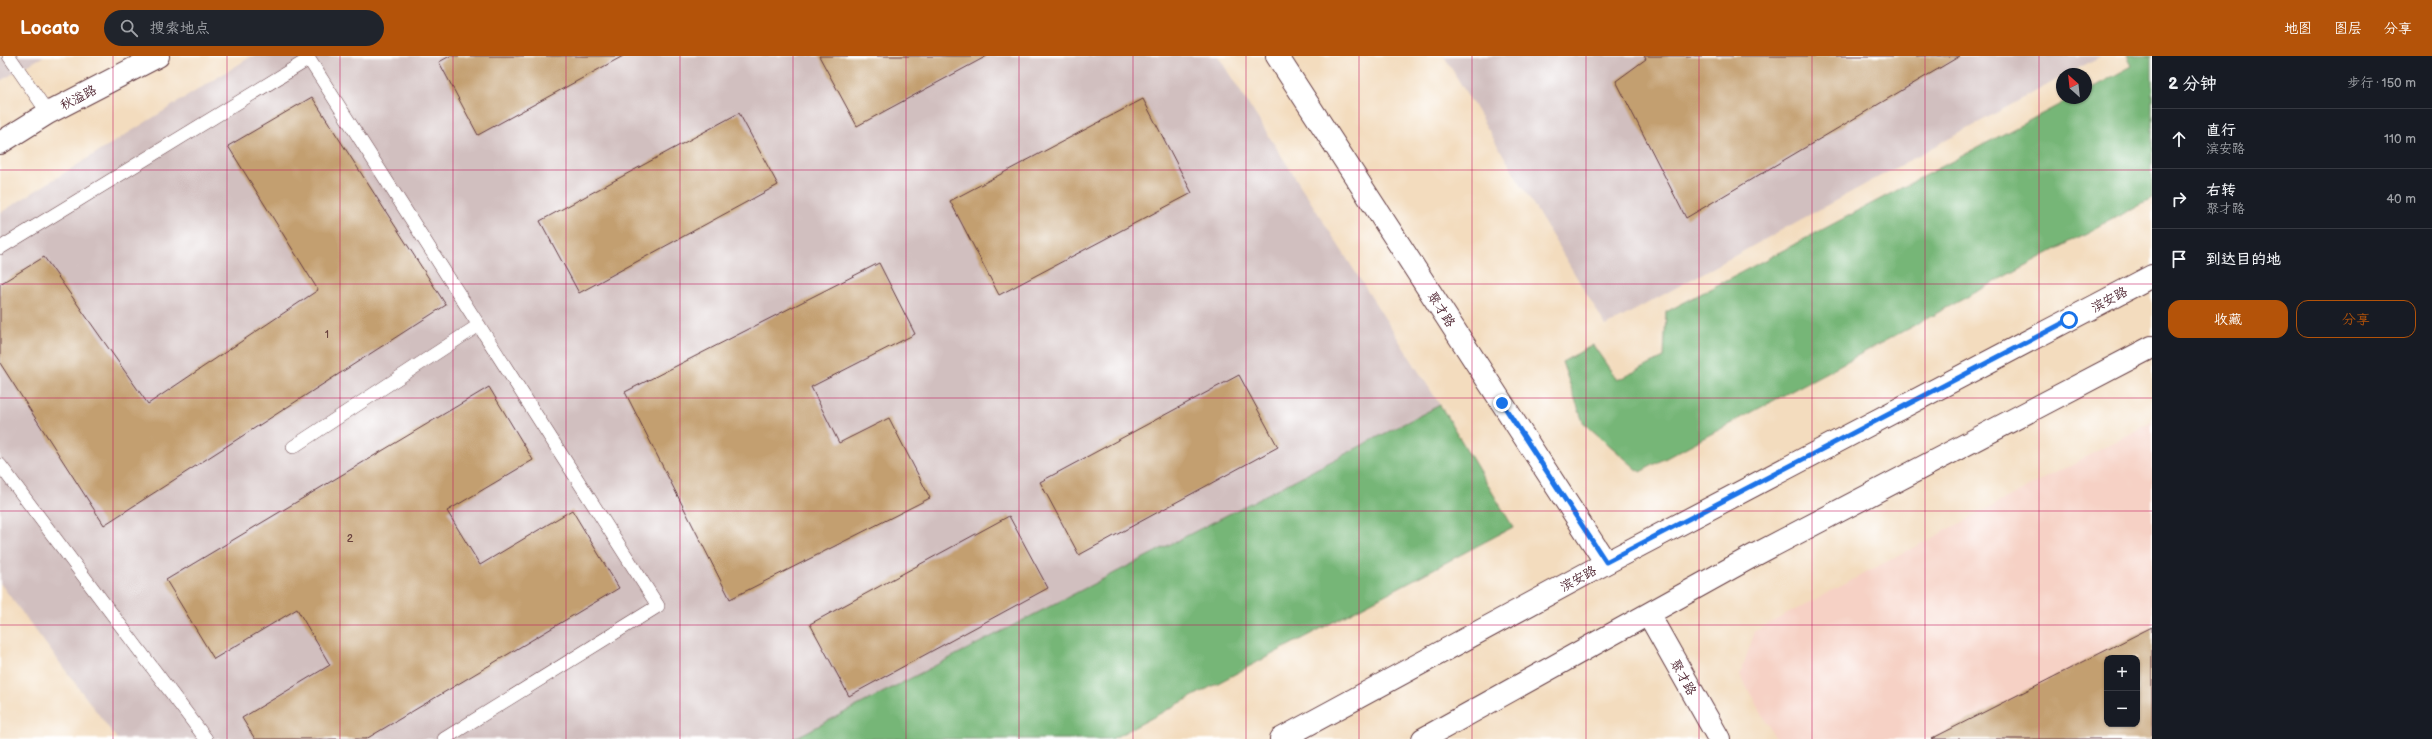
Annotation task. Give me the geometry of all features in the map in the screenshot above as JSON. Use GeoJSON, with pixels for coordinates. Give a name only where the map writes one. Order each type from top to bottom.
{"type":"FeatureCollection","features":[{"type":"Feature","properties":{"kind":"main road","name":"秋溢路"},"geometry":{"type":"LineString","coordinates":[[0,143],[48,113],[158,56]]}},
{"type":"Feature","properties":{"kind":"main road","name":"聚才路"},"geometry":{"type":"LineString","coordinates":[[1277,56],[1606,562]]}},
{"type":"Feature","properties":{"kind":"main road","name":"滨安路"},"geometry":{"type":"LineString","coordinates":[[1281,739],[1606,562],[2152,276]]}},
{"type":"Feature","properties":{"kind":"main road"},"geometry":{"type":"LineString","coordinates":[[1423,739],[1649,615],[1751,557],[2152,347]]}},
{"type":"Feature","properties":{"kind":"main road","name":"聚才路"},"geometry":{"type":"LineString","coordinates":[[1649,615],[1720,739]]}},
{"type":"Feature","properties":{"kind":"lane"},"geometry":{"type":"LineString","coordinates":[[9,56],[48,113]]}},
{"type":"Feature","properties":{"kind":"lane"},"geometry":{"type":"LineString","coordinates":[[0,248],[308,58],[658,606],[444,739]]}},
{"type":"Feature","properties":{"kind":"lane"},"geometry":{"type":"LineString","coordinates":[[293,446],[479,325]]}},
{"type":"Feature","properties":{"kind":"lane"},"geometry":{"type":"LineString","coordinates":[[0,465],[206,739]]}},
{"type":"Feature","properties":{"kind":"shaded area"},"geometry":{"type":"Polygon","coordinates":[[[0,56],[44,56],[0,81],[0,56]]]}},
{"type":"Feature","properties":{"kind":"shaded area"},"geometry":{"type":"Polygon","coordinates":[[[252,56],[1218,56],[1440,405],[793,739],[117,739],[0,583],[0,213],[252,56]]]}},
{"type":"Feature","properties":{"kind":"shaded area"},"geometry":{"type":"Polygon","coordinates":[[[1444,56],[2101,56],[2079,68],[2056,68],[2056,80],[1606,326],[1444,56]]]}},
{"type":"Feature","properties":{"kind":"shaded area"},"geometry":{"type":"Polygon","coordinates":[[[2152,422],[2152,739],[1776,739],[1740,675],[1755,631],[2152,422]]]}},
{"type":"Feature","properties":{"kind":"green space"},"geometry":{"type":"Polygon","coordinates":[[[2127,56],[2152,56],[2152,198],[1640,472],[1583,422],[1562,362],[1593,345],[1617,380],[1664,358],[1666,312],[2061,104],[2092,104],[2092,88],[2132,66],[2127,56]]]}},
{"type":"Feature","properties":{"kind":"green space"},"geometry":{"type":"Polygon","coordinates":[[[1440,405],[1513,527],[1112,739],[793,739],[1440,405]]]}},
{"type":"Feature","properties":{"kind":"building"},"geometry":{"type":"Polygon","coordinates":[[[450,56],[623,56],[478,135],[439,62],[450,56]]]}},
{"type":"Feature","properties":{"kind":"building"},"geometry":{"type":"Polygon","coordinates":[[[819,56],[987,56],[857,126],[819,56]]]}},
{"type":"Feature","properties":{"kind":"building"},"geometry":{"type":"Polygon","coordinates":[[[1644,56],[1960,56],[1686,218],[1616,81],[1646,59],[1644,56]]]}},
{"type":"Feature","properties":{"kind":"building"},"geometry":{"type":"Polygon","coordinates":[[[312,97],[446,305],[104,525],[0,363],[0,284],[44,257],[148,404],[318,290],[228,146],[312,97]]]}},
{"type":"Feature","properties":{"kind":"building"},"geometry":{"type":"Polygon","coordinates":[[[1143,99],[1192,193],[999,295],[950,201],[1143,99]]]}},
{"type":"Feature","properties":{"kind":"building"},"geometry":{"type":"Polygon","coordinates":[[[739,113],[778,185],[579,293],[540,221],[739,113]]]}},
{"type":"Feature","properties":{"kind":"building"},"geometry":{"type":"Polygon","coordinates":[[[879,263],[915,334],[811,387],[839,443],[889,418],[930,498],[730,599],[625,392],[879,263]]]}},
{"type":"Feature","properties":{"kind":"building"},"geometry":{"type":"Polygon","coordinates":[[[1239,375],[1278,447],[1079,555],[1040,482],[1239,375]]]}},
{"type":"Feature","properties":{"kind":"building"},"geometry":{"type":"Polygon","coordinates":[[[489,387],[533,460],[447,511],[480,565],[572,510],[619,588],[366,739],[255,739],[242,718],[330,665],[297,609],[214,659],[166,580],[489,387]]]}},
{"type":"Feature","properties":{"kind":"building"},"geometry":{"type":"Polygon","coordinates":[[[1009,516],[1048,588],[849,696],[810,624],[1009,516]]]}},
{"type":"Feature","properties":{"kind":"building"},"geometry":{"type":"Polygon","coordinates":[[[2152,627],[2152,739],[1931,739],[2152,627]]]}},
{"type":"Feature","properties":{"kind":"route"},"geometry":{"type":"LineString","coordinates":[[1502,403],[1606,562],[2069,320]]}}]}
